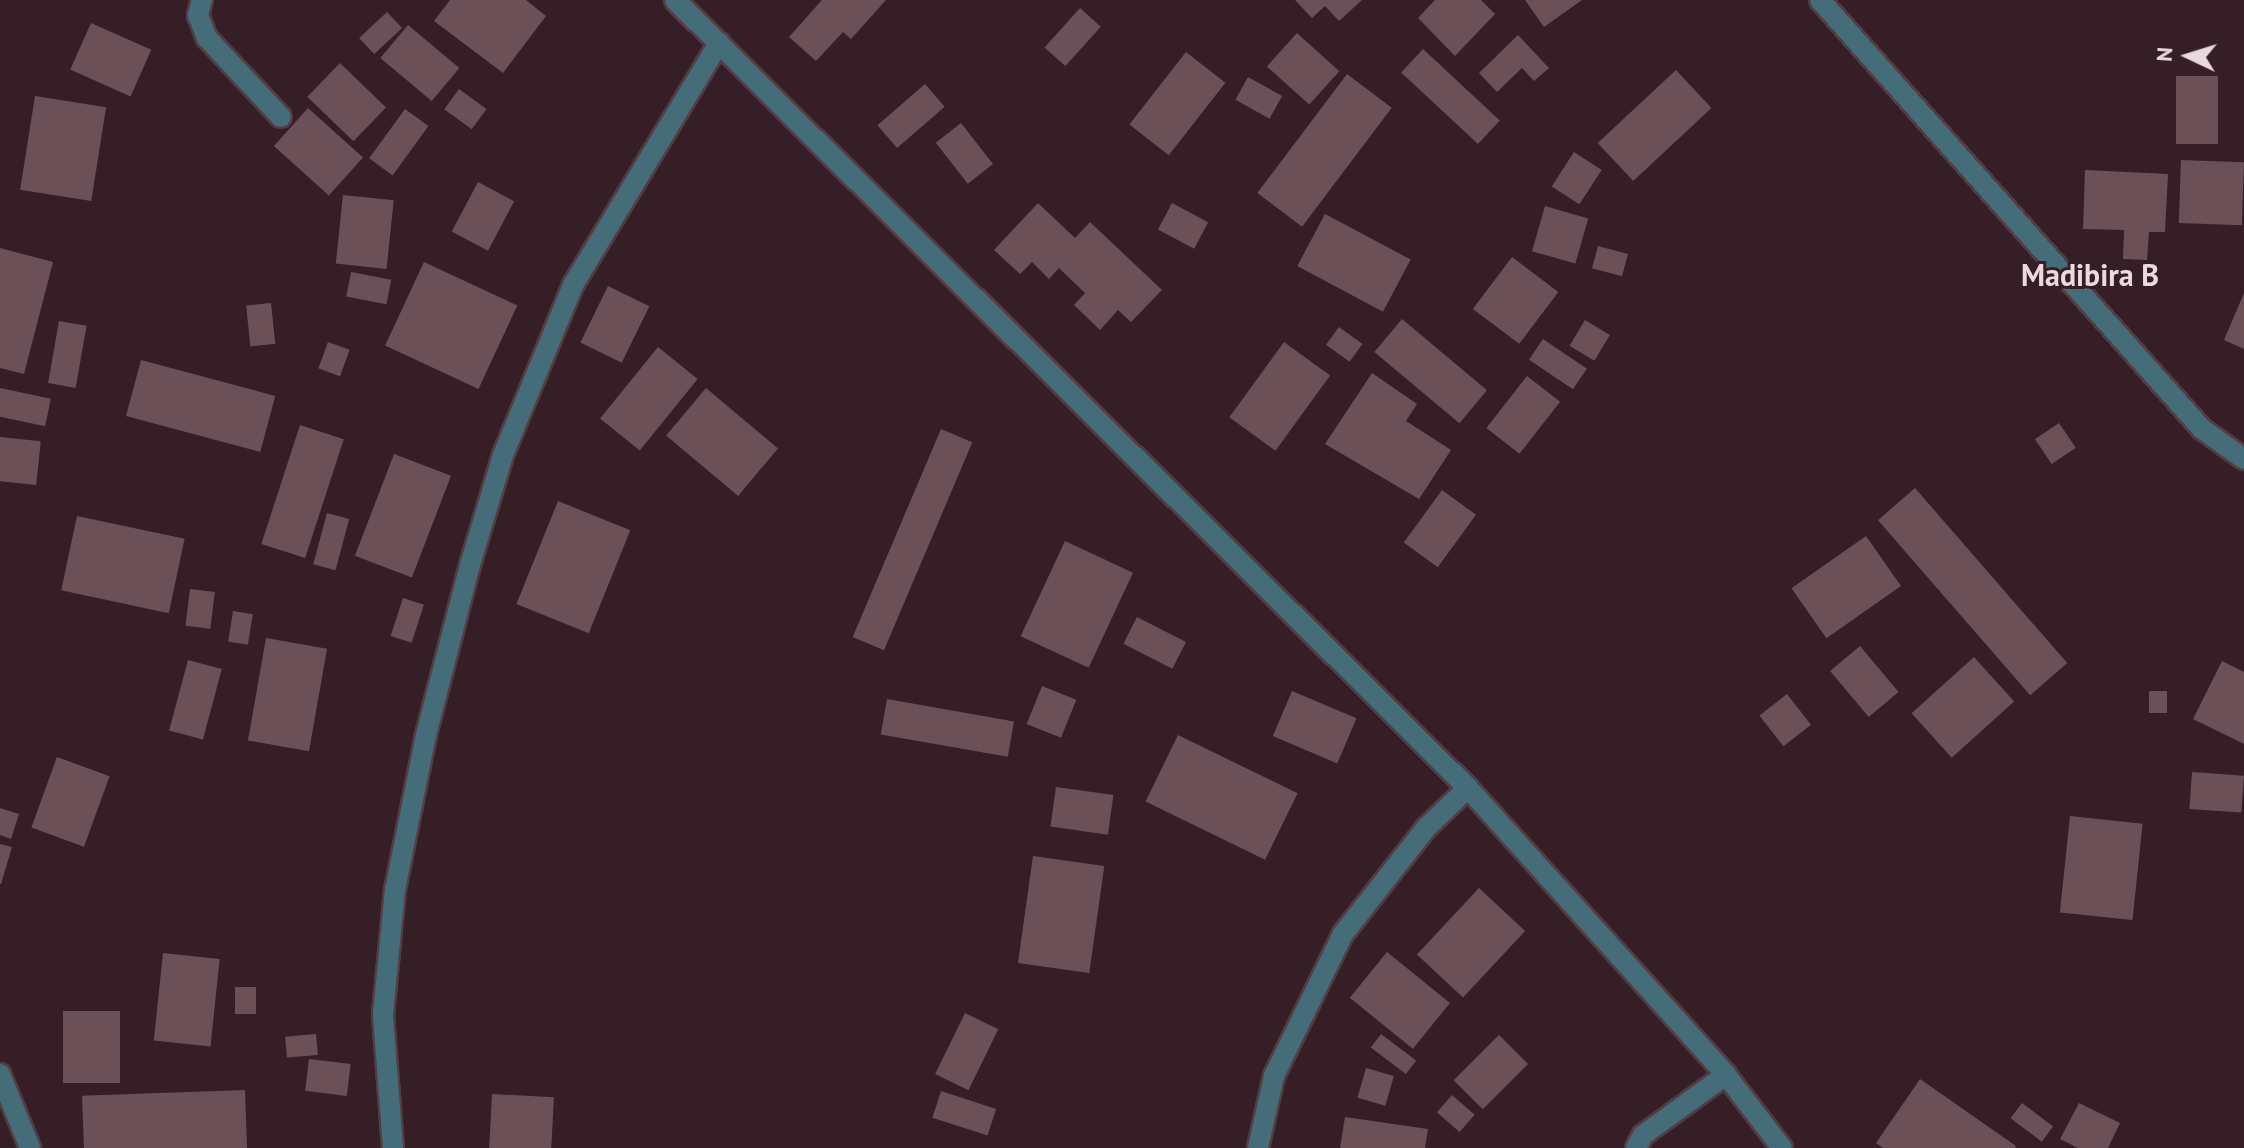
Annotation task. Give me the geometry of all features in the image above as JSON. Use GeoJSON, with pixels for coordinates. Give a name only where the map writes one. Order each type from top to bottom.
{"type":"FeatureCollection","features":[{"type":"Feature","properties":{"kind":"street"},"geometry":{"type":"LineString","coordinates":[[202,0],[198,15],[207,38],[281,117]]}},
{"type":"Feature","properties":{"kind":"street"},"geometry":{"type":"LineString","coordinates":[[675,0],[1468,788],[1726,1075],[1782,1148]]}},
{"type":"Feature","properties":{"kind":"street"},"geometry":{"type":"LineString","coordinates":[[1820,0],[2202,429],[2244,459]]}},
{"type":"Feature","properties":{"kind":"street"},"geometry":{"type":"LineString","coordinates":[[393,1148],[383,1014],[395,890],[426,735],[470,565],[503,455],[573,285],[719,43]]}},
{"type":"Feature","properties":{"kind":"street"},"geometry":{"type":"LineString","coordinates":[[1258,1148],[1274,1076],[1343,934],[1426,828],[1468,788]]}},
{"type":"Feature","properties":{"kind":"street"},"geometry":{"type":"LineString","coordinates":[[0,1074],[30,1148]]}},
{"type":"Feature","properties":{"kind":"street"},"geometry":{"type":"LineString","coordinates":[[1636,1148],[1643,1135],[1726,1075]]}},
{"type":"Feature","properties":{"kind":"building"},"geometry":{"type":"Polygon","coordinates":[[[450,0],[526,0],[546,16],[503,73],[434,21],[450,0]]]}},
{"type":"Feature","properties":{"kind":"building"},"geometry":{"type":"Polygon","coordinates":[[[822,0],[886,0],[851,39],[843,32],[816,61],[789,37],[822,0]]]}},
{"type":"Feature","properties":{"kind":"building"},"geometry":{"type":"Polygon","coordinates":[[[1295,0],[1362,0],[1339,21],[1325,6],[1312,18],[1295,0]]]}},
{"type":"Feature","properties":{"kind":"building"},"geometry":{"type":"Polygon","coordinates":[[[1435,0],[1481,0],[1495,14],[1455,56],[1418,18],[1435,0]]]}},
{"type":"Feature","properties":{"kind":"building"},"geometry":{"type":"Polygon","coordinates":[[[1525,0],[1582,0],[1544,27],[1525,0]]]}},
{"type":"Feature","properties":{"kind":"building"},"geometry":{"type":"Polygon","coordinates":[[[1080,8],[1101,27],[1065,66],[1045,47],[1080,8]]]}},
{"type":"Feature","properties":{"kind":"building"},"geometry":{"type":"Polygon","coordinates":[[[387,12],[402,28],[374,54],[359,38],[387,12]]]}},
{"type":"Feature","properties":{"kind":"building"},"geometry":{"type":"Polygon","coordinates":[[[91,23],[151,50],[131,96],[70,70],[91,23]]]}},
{"type":"Feature","properties":{"kind":"building"},"geometry":{"type":"Polygon","coordinates":[[[408,25],[459,68],[432,101],[380,58],[408,25]]]}},
{"type":"Feature","properties":{"kind":"building"},"geometry":{"type":"Polygon","coordinates":[[[1297,33],[1339,71],[1309,105],[1267,66],[1297,33]]]}},
{"type":"Feature","properties":{"kind":"building"},"geometry":{"type":"Polygon","coordinates":[[[1518,35],[1549,68],[1534,81],[1522,68],[1497,92],[1479,73],[1518,35]]]}},
{"type":"Feature","properties":{"kind":"building"},"geometry":{"type":"Polygon","coordinates":[[[1423,49],[1500,121],[1478,144],[1401,72],[1423,49]]]}},
{"type":"Feature","properties":{"kind":"building"},"geometry":{"type":"Polygon","coordinates":[[[1186,52],[1225,83],[1169,155],[1129,124],[1186,52]]]}},
{"type":"Feature","properties":{"kind":"building"},"geometry":{"type":"Polygon","coordinates":[[[340,63],[386,107],[353,141],[307,97],[340,63]]]}},
{"type":"Feature","properties":{"kind":"building"},"geometry":{"type":"Polygon","coordinates":[[[1676,70],[1711,108],[1633,181],[1598,143],[1676,70]]]}},
{"type":"Feature","properties":{"kind":"building"},"geometry":{"type":"Polygon","coordinates":[[[1347,74],[1392,108],[1302,227],[1257,193],[1347,74]]]}},
{"type":"Feature","properties":{"kind":"building"},"geometry":{"type":"Polygon","coordinates":[[[2176,76],[2218,76],[2218,144],[2176,144],[2176,76]]]}},
{"type":"Feature","properties":{"kind":"building"},"geometry":{"type":"Polygon","coordinates":[[[1248,77],[1282,96],[1270,119],[1235,100],[1248,77]]]}},
{"type":"Feature","properties":{"kind":"building"},"geometry":{"type":"Polygon","coordinates":[[[925,84],[945,107],[897,148],[877,125],[925,84]]]}},
{"type":"Feature","properties":{"kind":"building"},"geometry":{"type":"Polygon","coordinates":[[[459,89],[487,109],[472,129],[444,109],[459,89]]]}},
{"type":"Feature","properties":{"kind":"building"},"geometry":{"type":"Polygon","coordinates":[[[35,96],[106,107],[91,201],[20,190],[35,96]]]}},
{"type":"Feature","properties":{"kind":"building"},"geometry":{"type":"Polygon","coordinates":[[[308,108],[363,158],[329,195],[274,146],[308,108]]]}},
{"type":"Feature","properties":{"kind":"building"},"geometry":{"type":"Polygon","coordinates":[[[405,109],[428,126],[393,175],[369,158],[405,109]]]}},
{"type":"Feature","properties":{"kind":"building"},"geometry":{"type":"Polygon","coordinates":[[[961,123],[993,164],[968,184],[936,143],[961,123]]]}},
{"type":"Feature","properties":{"kind":"building"},"geometry":{"type":"Polygon","coordinates":[[[1574,152],[1602,170],[1579,204],[1552,186],[1574,152]]]}},
{"type":"Feature","properties":{"kind":"building"},"geometry":{"type":"Polygon","coordinates":[[[2181,160],[2244,162],[2242,225],[2179,223],[2181,160]]]}},
{"type":"Feature","properties":{"kind":"building"},"geometry":{"type":"Polygon","coordinates":[[[2085,170],[2168,174],[2165,232],[2149,232],[2147,260],[2123,259],[2124,230],[2083,229],[2085,170]]]}},
{"type":"Feature","properties":{"kind":"building"},"geometry":{"type":"Polygon","coordinates":[[[478,182],[514,201],[488,251],[452,231],[478,182]]]}},
{"type":"Feature","properties":{"kind":"building"},"geometry":{"type":"Polygon","coordinates":[[[343,195],[394,200],[387,269],[336,264],[343,195]]]}},
{"type":"Feature","properties":{"kind":"building"},"geometry":{"type":"Polygon","coordinates":[[[1038,203],[1075,238],[1090,222],[1162,290],[1131,322],[1118,310],[1100,330],[1074,305],[1085,293],[1059,268],[1049,279],[1032,262],[1020,274],[994,250],[1038,203]]]}},
{"type":"Feature","properties":{"kind":"building"},"geometry":{"type":"Polygon","coordinates":[[[1172,203],[1208,222],[1194,249],[1158,229],[1172,203]]]}},
{"type":"Feature","properties":{"kind":"building"},"geometry":{"type":"Polygon","coordinates":[[[1545,206],[1588,218],[1575,264],[1532,251],[1545,206]]]}},
{"type":"Feature","properties":{"kind":"building"},"geometry":{"type":"Polygon","coordinates":[[[1325,214],[1411,260],[1383,312],[1297,266],[1325,214]]]}},
{"type":"Feature","properties":{"kind":"building"},"geometry":{"type":"Polygon","coordinates":[[[1598,246],[1628,254],[1622,276],[1592,268],[1598,246]]]}},
{"type":"Feature","properties":{"kind":"building"},"geometry":{"type":"Polygon","coordinates":[[[0,248],[53,262],[24,374],[0,368],[0,248]]]}},
{"type":"Feature","properties":{"kind":"building"},"geometry":{"type":"Polygon","coordinates":[[[1512,257],[1558,292],[1519,344],[1473,309],[1512,257]]]}},
{"type":"Feature","properties":{"kind":"building"},"geometry":{"type":"Polygon","coordinates":[[[424,262],[517,306],[478,389],[385,345],[424,262]]]}},
{"type":"Feature","properties":{"kind":"building"},"geometry":{"type":"Polygon","coordinates":[[[351,272],[391,280],[386,304],[346,297],[351,272]]]}},
{"type":"Feature","properties":{"kind":"building"},"geometry":{"type":"Polygon","coordinates":[[[608,286],[649,306],[622,363],[580,343],[608,286]]]}},
{"type":"Feature","properties":{"kind":"building"},"geometry":{"type":"Polygon","coordinates":[[[2244,293],[2244,349],[2224,340],[2244,293]]]}},
{"type":"Feature","properties":{"kind":"building"},"geometry":{"type":"Polygon","coordinates":[[[271,303],[275,344],[250,346],[246,306],[271,303]]]}},
{"type":"Feature","properties":{"kind":"building"},"geometry":{"type":"Polygon","coordinates":[[[1402,319],[1487,390],[1459,423],[1374,352],[1402,319]]]}},
{"type":"Feature","properties":{"kind":"building"},"geometry":{"type":"Polygon","coordinates":[[[1585,320],[1610,335],[1594,361],[1570,346],[1585,320]]]}},
{"type":"Feature","properties":{"kind":"building"},"geometry":{"type":"Polygon","coordinates":[[[59,321],[87,326],[76,388],[48,383],[59,321]]]}},
{"type":"Feature","properties":{"kind":"building"},"geometry":{"type":"Polygon","coordinates":[[[1339,327],[1362,344],[1350,362],[1326,345],[1339,327]]]}},
{"type":"Feature","properties":{"kind":"building"},"geometry":{"type":"Polygon","coordinates":[[[1543,339],[1587,369],[1573,389],[1529,360],[1543,339]]]}},
{"type":"Feature","properties":{"kind":"building"},"geometry":{"type":"Polygon","coordinates":[[[328,342],[350,350],[340,376],[318,368],[328,342]]]}},
{"type":"Feature","properties":{"kind":"building"},"geometry":{"type":"Polygon","coordinates":[[[1284,342],[1330,376],[1275,451],[1229,417],[1284,342]]]}},
{"type":"Feature","properties":{"kind":"building"},"geometry":{"type":"Polygon","coordinates":[[[658,347],[698,379],[640,451],[600,418],[658,347]]]}},
{"type":"Feature","properties":{"kind":"building"},"geometry":{"type":"Polygon","coordinates":[[[141,360],[275,396],[260,452],[126,416],[141,360]]]}},
{"type":"Feature","properties":{"kind":"building"},"geometry":{"type":"Polygon","coordinates":[[[1372,373],[1417,404],[1406,421],[1451,450],[1419,499],[1325,444],[1372,373]]]}},
{"type":"Feature","properties":{"kind":"building"},"geometry":{"type":"Polygon","coordinates":[[[1527,376],[1560,402],[1519,454],[1486,428],[1527,376]]]}},
{"type":"Feature","properties":{"kind":"building"},"geometry":{"type":"Polygon","coordinates":[[[0,388],[51,399],[45,426],[0,417],[0,388]]]}},
{"type":"Feature","properties":{"kind":"building"},"geometry":{"type":"Polygon","coordinates":[[[706,388],[778,448],[738,496],[666,435],[706,388]]]}},
{"type":"Feature","properties":{"kind":"building"},"geometry":{"type":"Polygon","coordinates":[[[2059,423],[2076,448],[2052,464],[2035,439],[2059,423]]]}},
{"type":"Feature","properties":{"kind":"building"},"geometry":{"type":"Polygon","coordinates":[[[300,425],[344,439],[305,558],[261,544],[300,425]]]}},
{"type":"Feature","properties":{"kind":"building"},"geometry":{"type":"Polygon","coordinates":[[[941,429],[972,442],[884,650],[853,637],[941,429]]]}},
{"type":"Feature","properties":{"kind":"building"},"geometry":{"type":"Polygon","coordinates":[[[0,437],[41,441],[36,485],[0,481],[0,437]]]}},
{"type":"Feature","properties":{"kind":"building"},"geometry":{"type":"Polygon","coordinates":[[[394,454],[451,476],[412,578],[355,556],[394,454]]]}},
{"type":"Feature","properties":{"kind":"building"},"geometry":{"type":"Polygon","coordinates":[[[1915,488],[2067,663],[2030,695],[1878,520],[1915,488]]]}},
{"type":"Feature","properties":{"kind":"building"},"geometry":{"type":"Polygon","coordinates":[[[1442,490],[1476,515],[1438,567],[1404,543],[1442,490]]]}},
{"type":"Feature","properties":{"kind":"building"},"geometry":{"type":"Polygon","coordinates":[[[558,501],[630,530],[589,633],[516,604],[558,501]]]}},
{"type":"Feature","properties":{"kind":"building"},"geometry":{"type":"Polygon","coordinates":[[[327,513],[349,519],[335,570],[313,564],[327,513]]]}},
{"type":"Feature","properties":{"kind":"building"},"geometry":{"type":"Polygon","coordinates":[[[77,516],[185,539],[169,613],[61,590],[77,516]]]}},
{"type":"Feature","properties":{"kind":"building"},"geometry":{"type":"Polygon","coordinates":[[[1866,536],[1901,586],[1826,638],[1791,588],[1866,536]]]}},
{"type":"Feature","properties":{"kind":"building"},"geometry":{"type":"Polygon","coordinates":[[[1065,541],[1133,573],[1089,668],[1021,636],[1065,541]]]}},
{"type":"Feature","properties":{"kind":"building"},"geometry":{"type":"Polygon","coordinates":[[[190,589],[215,592],[210,629],[185,626],[190,589]]]}},
{"type":"Feature","properties":{"kind":"building"},"geometry":{"type":"Polygon","coordinates":[[[403,598],[424,605],[412,643],[391,636],[403,598]]]}},
{"type":"Feature","properties":{"kind":"building"},"geometry":{"type":"Polygon","coordinates":[[[233,611],[253,614],[248,645],[228,642],[233,611]]]}},
{"type":"Feature","properties":{"kind":"building"},"geometry":{"type":"Polygon","coordinates":[[[1137,617],[1186,642],[1172,669],[1123,644],[1137,617]]]}},
{"type":"Feature","properties":{"kind":"building"},"geometry":{"type":"Polygon","coordinates":[[[266,638],[327,649],[309,751],[248,740],[266,638]]]}},
{"type":"Feature","properties":{"kind":"building"},"geometry":{"type":"Polygon","coordinates":[[[1860,646],[1899,692],[1869,717],[1830,671],[1860,646]]]}},
{"type":"Feature","properties":{"kind":"building"},"geometry":{"type":"Polygon","coordinates":[[[1974,657],[2014,702],[1952,758],[1912,713],[1974,657]]]}},
{"type":"Feature","properties":{"kind":"building"},"geometry":{"type":"Polygon","coordinates":[[[188,660],[222,669],[203,740],[169,731],[188,660]]]}},
{"type":"Feature","properties":{"kind":"building"},"geometry":{"type":"Polygon","coordinates":[[[2222,661],[2244,672],[2244,744],[2193,719],[2222,661]]]}},
{"type":"Feature","properties":{"kind":"building"},"geometry":{"type":"Polygon","coordinates":[[[1042,686],[1076,700],[1061,738],[1027,724],[1042,686]]]}},
{"type":"Feature","properties":{"kind":"building"},"geometry":{"type":"Polygon","coordinates":[[[1292,691],[1356,718],[1337,763],[1273,736],[1292,691]]]}},
{"type":"Feature","properties":{"kind":"building"},"geometry":{"type":"Polygon","coordinates":[[[2149,691],[2167,691],[2167,713],[2149,713],[2149,691]]]}},
{"type":"Feature","properties":{"kind":"building"},"geometry":{"type":"Polygon","coordinates":[[[1787,694],[1811,725],[1783,746],[1759,716],[1787,694]]]}},
{"type":"Feature","properties":{"kind":"building"},"geometry":{"type":"Polygon","coordinates":[[[887,699],[1014,721],[1008,757],[881,734],[887,699]]]}},
{"type":"Feature","properties":{"kind":"building"},"geometry":{"type":"Polygon","coordinates":[[[1178,735],[1298,793],[1265,860],[1146,802],[1178,735]]]}},
{"type":"Feature","properties":{"kind":"building"},"geometry":{"type":"Polygon","coordinates":[[[57,757],[110,776],[84,847],[31,827],[57,757]]]}},
{"type":"Feature","properties":{"kind":"building"},"geometry":{"type":"Polygon","coordinates":[[[2192,772],[2244,776],[2241,813],[2189,809],[2192,772]]]}},
{"type":"Feature","properties":{"kind":"building"},"geometry":{"type":"Polygon","coordinates":[[[1056,787],[1113,795],[1108,835],[1050,827],[1056,787]]]}},
{"type":"Feature","properties":{"kind":"building"},"geometry":{"type":"Polygon","coordinates":[[[0,808],[19,814],[11,839],[0,835],[0,808]]]}},
{"type":"Feature","properties":{"kind":"building"},"geometry":{"type":"Polygon","coordinates":[[[2070,816],[2143,824],[2132,920],[2060,912],[2070,816]]]}},
{"type":"Feature","properties":{"kind":"building"},"geometry":{"type":"Polygon","coordinates":[[[0,844],[12,847],[1,884],[0,884],[0,844]]]}},
{"type":"Feature","properties":{"kind":"building"},"geometry":{"type":"Polygon","coordinates":[[[1033,856],[1104,866],[1089,973],[1018,963],[1033,856]]]}},
{"type":"Feature","properties":{"kind":"building"},"geometry":{"type":"Polygon","coordinates":[[[1479,888],[1525,931],[1463,998],[1417,955],[1479,888]]]}},
{"type":"Feature","properties":{"kind":"building"},"geometry":{"type":"Polygon","coordinates":[[[1387,952],[1450,1003],[1413,1049],[1350,998],[1387,952]]]}},
{"type":"Feature","properties":{"kind":"building"},"geometry":{"type":"Polygon","coordinates":[[[163,953],[220,959],[210,1046],[154,1041],[163,953]]]}},
{"type":"Feature","properties":{"kind":"building"},"geometry":{"type":"Polygon","coordinates":[[[235,987],[256,987],[256,1014],[235,1014],[235,987]]]}},
{"type":"Feature","properties":{"kind":"building"},"geometry":{"type":"Polygon","coordinates":[[[63,1011],[120,1011],[120,1083],[63,1083],[63,1011]]]}},
{"type":"Feature","properties":{"kind":"building"},"geometry":{"type":"Polygon","coordinates":[[[965,1013],[998,1029],[968,1090],[935,1074],[965,1013]]]}},
{"type":"Feature","properties":{"kind":"building"},"geometry":{"type":"Polygon","coordinates":[[[316,1034],[318,1055],[287,1058],[285,1037],[316,1034]]]}},
{"type":"Feature","properties":{"kind":"building"},"geometry":{"type":"Polygon","coordinates":[[[1381,1034],[1416,1060],[1406,1074],[1371,1048],[1381,1034]]]}},
{"type":"Feature","properties":{"kind":"building"},"geometry":{"type":"Polygon","coordinates":[[[1499,1035],[1528,1064],[1483,1109],[1454,1080],[1499,1035]]]}},
{"type":"Feature","properties":{"kind":"building"},"geometry":{"type":"Polygon","coordinates":[[[309,1059],[351,1064],[347,1096],[305,1091],[309,1059]]]}},
{"type":"Feature","properties":{"kind":"building"},"geometry":{"type":"Polygon","coordinates":[[[1366,1068],[1394,1076],[1385,1106],[1357,1098],[1366,1068]]]}},
{"type":"Feature","properties":{"kind":"building"},"geometry":{"type":"Polygon","coordinates":[[[1920,1079],[2015,1148],[1883,1148],[1876,1143],[1920,1079]]]}},
{"type":"Feature","properties":{"kind":"building"},"geometry":{"type":"Polygon","coordinates":[[[245,1090],[247,1148],[84,1148],[82,1096],[245,1090]]]}},
{"type":"Feature","properties":{"kind":"building"},"geometry":{"type":"Polygon","coordinates":[[[941,1091],[996,1109],[988,1136],[932,1118],[941,1091]]]}},
{"type":"Feature","properties":{"kind":"building"},"geometry":{"type":"Polygon","coordinates":[[[492,1094],[554,1097],[551,1148],[489,1148],[492,1094]]]}},
{"type":"Feature","properties":{"kind":"building"},"geometry":{"type":"Polygon","coordinates":[[[1452,1095],[1475,1115],[1460,1132],[1437,1112],[1452,1095]]]}},
{"type":"Feature","properties":{"kind":"building"},"geometry":{"type":"Polygon","coordinates":[[[2022,1103],[2053,1126],[2042,1142],[2011,1118],[2022,1103]]]}},
{"type":"Feature","properties":{"kind":"building"},"geometry":{"type":"Polygon","coordinates":[[[2079,1103],[2120,1123],[2108,1148],[2078,1148],[2060,1139],[2079,1103]]]}},
{"type":"Feature","properties":{"kind":"building"},"geometry":{"type":"Polygon","coordinates":[[[1345,1117],[1428,1129],[1425,1148],[1340,1148],[1345,1117]]]}},
{"type":"Feature","properties":{"kind":"district","name":"Madibira B"},"geometry":{"type":"Point","coordinates":[2090,275]}}]}
